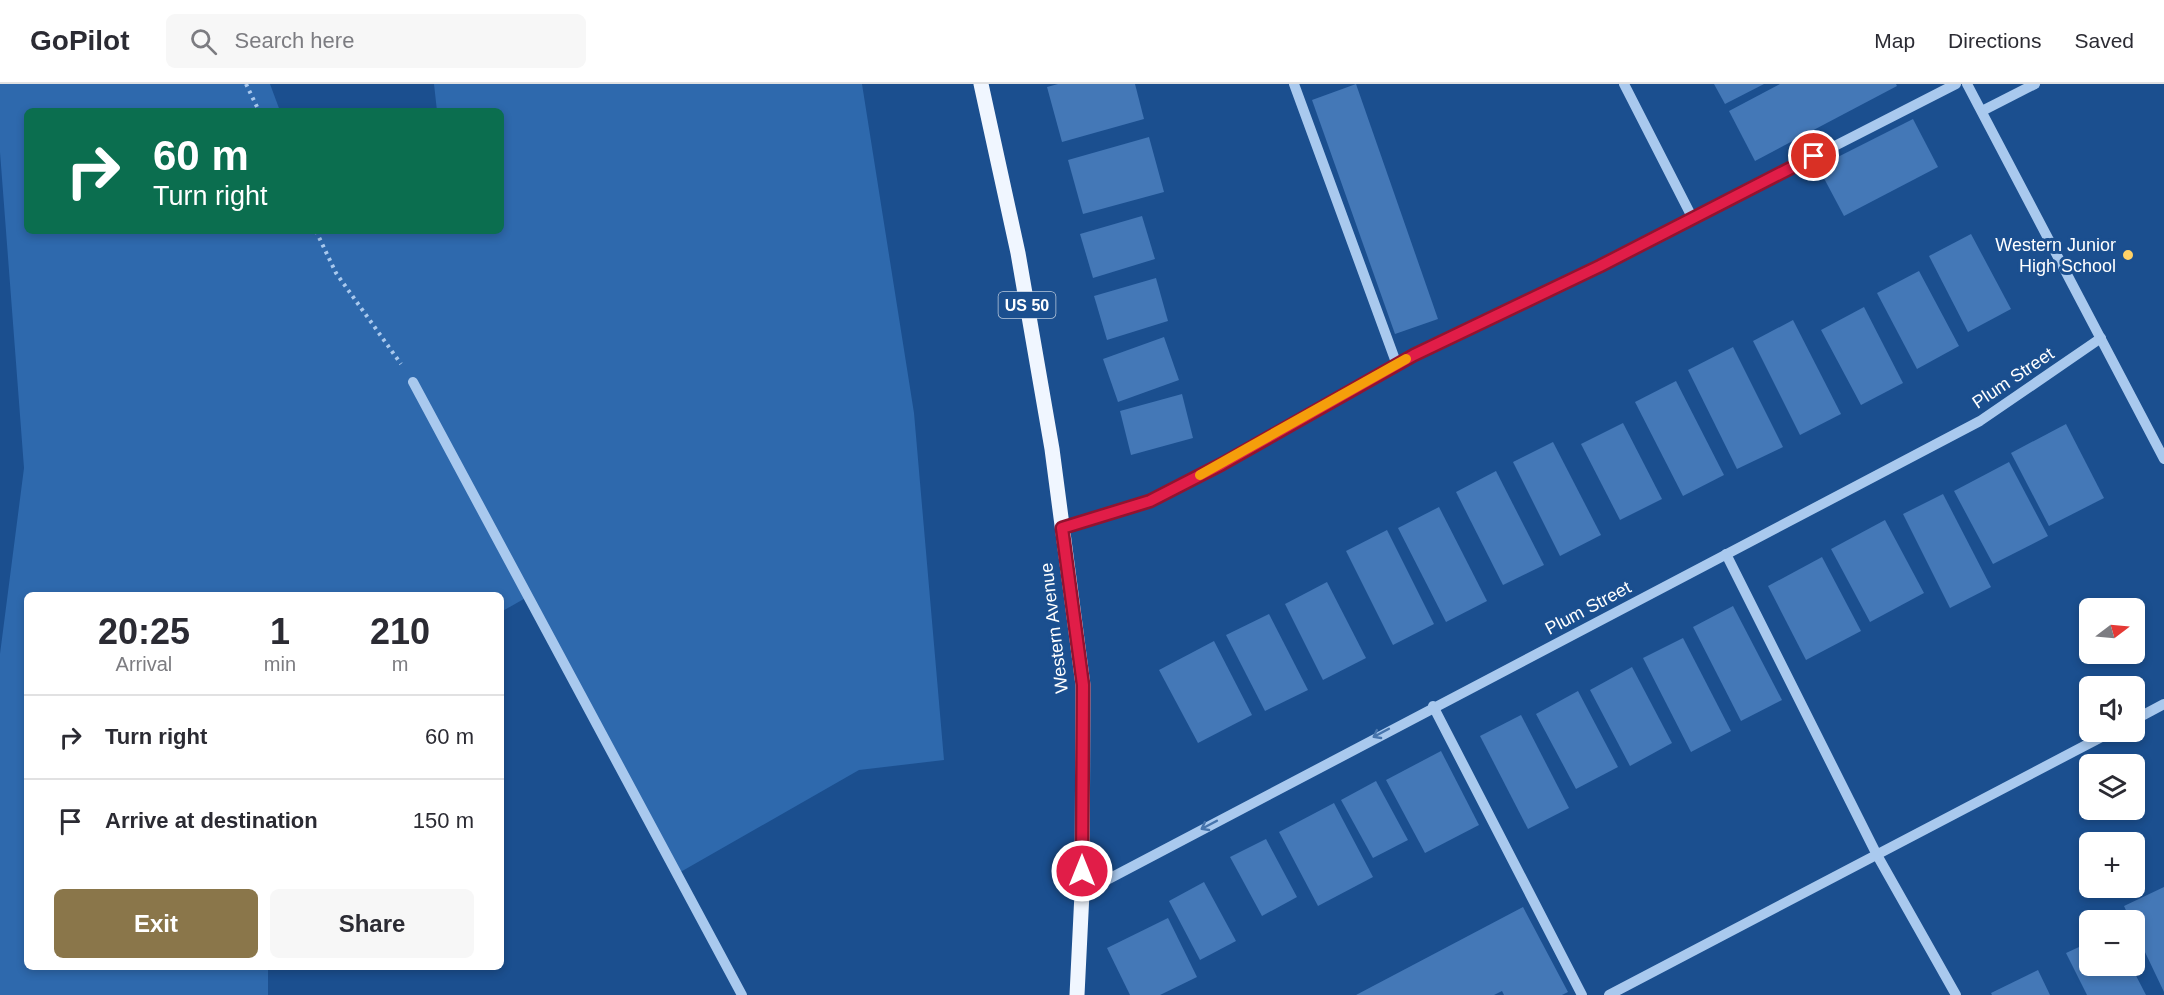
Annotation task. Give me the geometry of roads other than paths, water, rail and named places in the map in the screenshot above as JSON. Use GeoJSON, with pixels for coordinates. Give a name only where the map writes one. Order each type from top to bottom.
{"type":"FeatureCollection","features":[{"type":"Feature","properties":{"kind":"main road","name":"Western Avenue"},"geometry":{"type":"LineString","coordinates":[[981,84],[1018,253],[1052,449],[1083,685],[1082,893],[1077,995]]}},
{"type":"Feature","properties":{"kind":"street"},"geometry":{"type":"LineString","coordinates":[[1294,84],[1396,365]]}},
{"type":"Feature","properties":{"kind":"street"},"geometry":{"type":"LineString","coordinates":[[1624,84],[1693,219]]}},
{"type":"Feature","properties":{"kind":"street"},"geometry":{"type":"LineString","coordinates":[[1062,528],[1150,501],[1222,464],[1396,365],[1693,219],[1956,84]]}},
{"type":"Feature","properties":{"kind":"street"},"geometry":{"type":"LineString","coordinates":[[1967,84],[2164,459]]}},
{"type":"Feature","properties":{"kind":"street"},"geometry":{"type":"LineString","coordinates":[[1982,111],[2035,84]]}},
{"type":"Feature","properties":{"kind":"street","name":"Plum Street"},"geometry":{"type":"LineString","coordinates":[[1082,893],[1433,706],[1980,421],[2101,338]]}},
{"type":"Feature","properties":{"kind":"street"},"geometry":{"type":"LineString","coordinates":[[413,382],[742,995]]}},
{"type":"Feature","properties":{"kind":"street"},"geometry":{"type":"LineString","coordinates":[[1726,554],[1877,855],[1956,995]]}},
{"type":"Feature","properties":{"kind":"street"},"geometry":{"type":"LineString","coordinates":[[2145,714],[2164,704]]}},
{"type":"Feature","properties":{"kind":"street"},"geometry":{"type":"LineString","coordinates":[[1433,706],[1582,995]]}},
{"type":"Feature","properties":{"kind":"street"},"geometry":{"type":"LineString","coordinates":[[1609,995],[2092,742]]}},
{"type":"Feature","properties":{"kind":"place","name":"Western Junior High School"},"geometry":{"type":"Point","coordinates":[2128,255]}}]}
